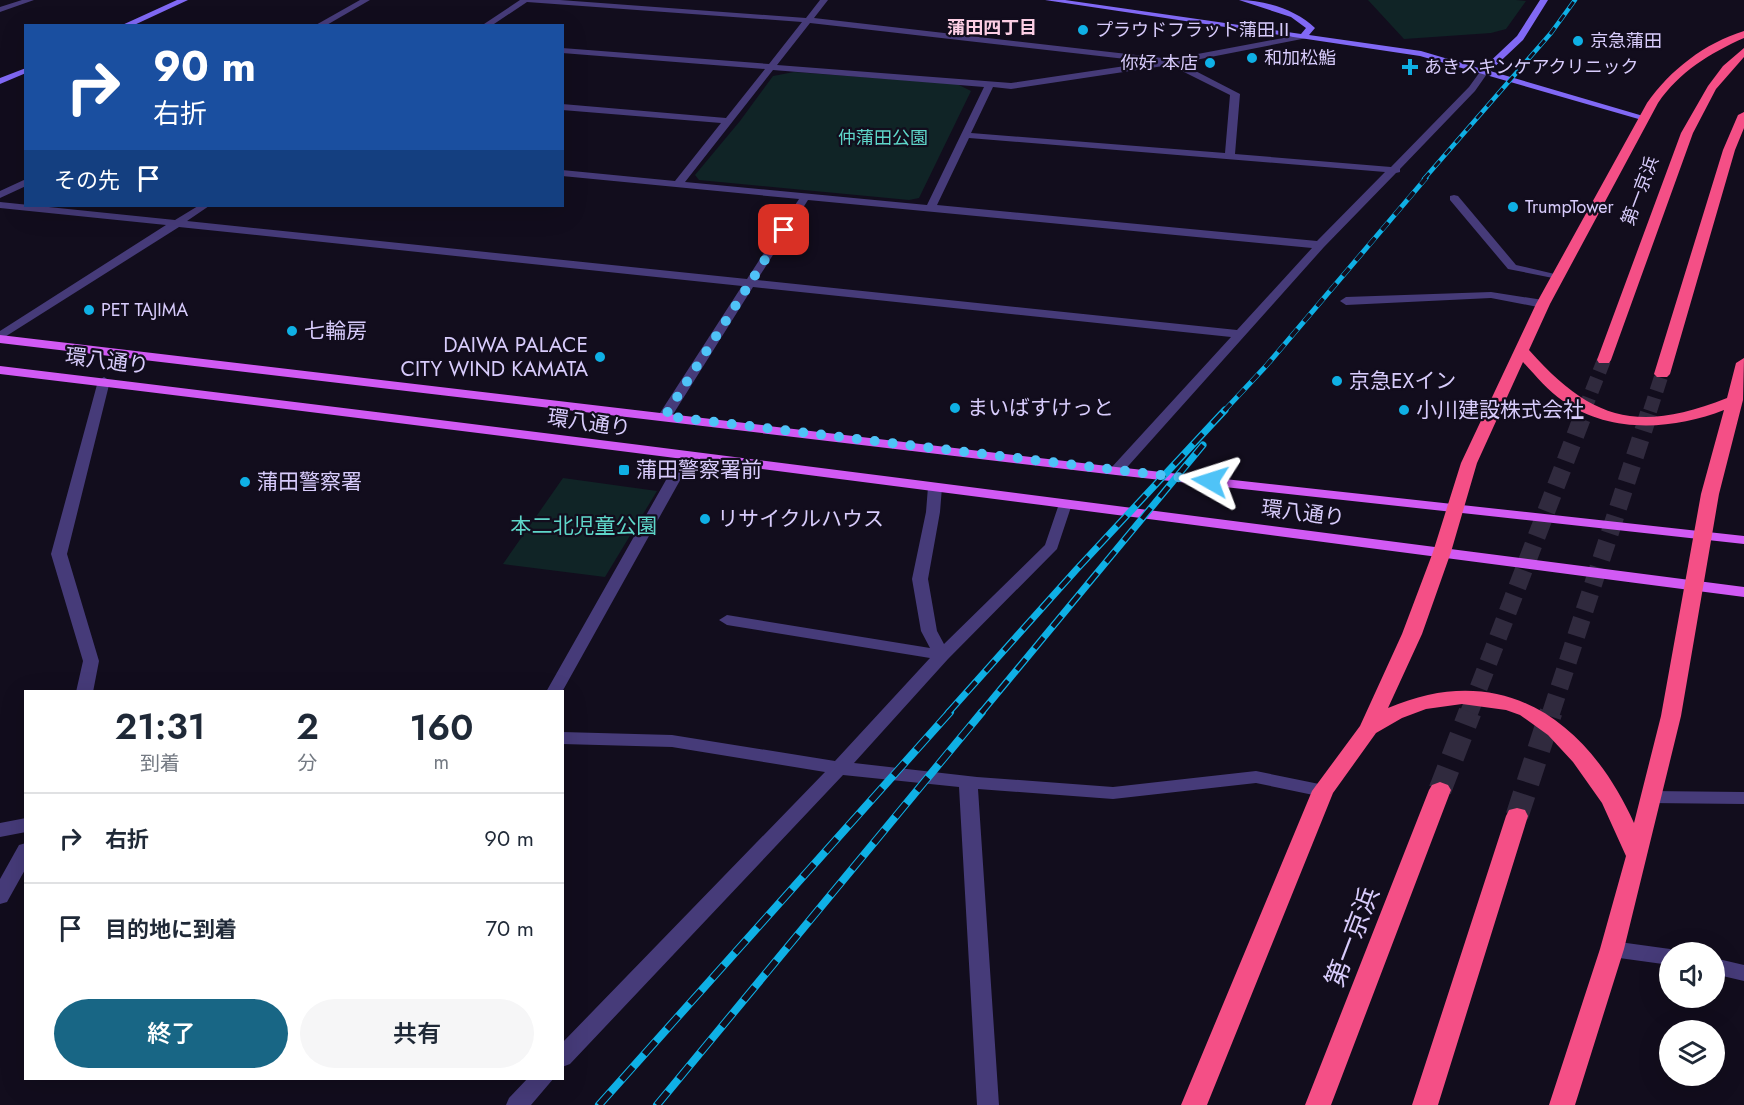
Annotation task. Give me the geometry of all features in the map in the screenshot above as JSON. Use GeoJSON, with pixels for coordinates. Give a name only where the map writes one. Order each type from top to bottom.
{"type":"FeatureCollection","features":[{"type":"Feature","properties":{"kind":"highway"},"geometry":{"type":"LineString","coordinates":[[1194,1105],[1323,791],[1369,728],[1412,634],[1442,552],[1469,463],[1543,304],[1559,278],[1651,101],[1668,80],[1706,53],[1744,34]]}},
{"type":"Feature","properties":{"kind":"highway","name":"第一京浜"},"geometry":{"type":"LineString","coordinates":[[1604,360],[1664,192],[1689,130],[1719,76],[1744,51]]}},
{"type":"Feature","properties":{"kind":"highway"},"geometry":{"type":"LineString","coordinates":[[1662,374],[1729,150],[1744,115]]}},
{"type":"Feature","properties":{"kind":"highway"},"geometry":{"type":"LineString","coordinates":[[1521,350],[1570,400],[1596,413],[1624,419],[1659,420],[1694,415],[1735,400]]}},
{"type":"Feature","properties":{"kind":"highway"},"geometry":{"type":"LineString","coordinates":[[1562,1105],[1612,949],[1638,856],[1650,797],[1671,716],[1710,494],[1744,363]]}},
{"type":"Feature","properties":{"kind":"highway"},"geometry":{"type":"LineString","coordinates":[[1369,728],[1399,709],[1441,699],[1463,697],[1486,699],[1514,705],[1532,713],[1556,732],[1592,773],[1610,799],[1638,856]]}},
{"type":"Feature","properties":{"kind":"highway","name":"第一京浜"},"geometry":{"type":"LineString","coordinates":[[1318,1105],[1440,790]]}},
{"type":"Feature","properties":{"kind":"highway"},"geometry":{"type":"LineString","coordinates":[[1425,1105],[1517,816]]}},
{"type":"Feature","properties":{"kind":"main road","name":"環八通り"},"geometry":{"type":"LineString","coordinates":[[0,337],[1116,471],[1744,540]]}},
{"type":"Feature","properties":{"kind":"main road","name":"環八通り"},"geometry":{"type":"LineString","coordinates":[[0,370],[471,427],[686,458],[935,486],[1744,592]]}},
{"type":"Feature","properties":{"kind":"street"},"geometry":{"type":"LineString","coordinates":[[0,10],[30,0]]}},
{"type":"Feature","properties":{"kind":"street"},"geometry":{"type":"LineString","coordinates":[[129,24],[184,0]]}},
{"type":"Feature","properties":{"kind":"street"},"geometry":{"type":"LineString","coordinates":[[322,24],[366,0]]}},
{"type":"Feature","properties":{"kind":"street"},"geometry":{"type":"LineString","coordinates":[[487,24],[526,0],[807,20],[1172,62],[1235,94],[1230,156]]}},
{"type":"Feature","properties":{"kind":"street"},"geometry":{"type":"LineString","coordinates":[[678,184],[824,0]]}},
{"type":"Feature","properties":{"kind":"street"},"geometry":{"type":"LineString","coordinates":[[1049,0],[1421,54],[1644,118]]}},
{"type":"Feature","properties":{"kind":"street"},"geometry":{"type":"LineString","coordinates":[[564,50],[1011,86],[1172,62],[1304,36],[1311,28],[1294,15],[1244,0]]}},
{"type":"Feature","properties":{"kind":"street"},"geometry":{"type":"LineString","coordinates":[[1116,471],[1320,245],[1472,89],[1485,71],[1520,38],[1544,0]]}},
{"type":"Feature","properties":{"kind":"street"},"geometry":{"type":"LineString","coordinates":[[0,81],[5,76],[24,71]]}},
{"type":"Feature","properties":{"kind":"street"},"geometry":{"type":"LineString","coordinates":[[931,207],[990,84]]}},
{"type":"Feature","properties":{"kind":"street"},"geometry":{"type":"LineString","coordinates":[[564,107],[728,121]]}},
{"type":"Feature","properties":{"kind":"street"},"geometry":{"type":"LineString","coordinates":[[966,135],[1395,170]]}},
{"type":"Feature","properties":{"kind":"street"},"geometry":{"type":"LineString","coordinates":[[564,173],[1320,245]]}},
{"type":"Feature","properties":{"kind":"street"},"geometry":{"type":"LineString","coordinates":[[0,195],[24,183]]}},
{"type":"Feature","properties":{"kind":"street"},"geometry":{"type":"LineString","coordinates":[[665,416],[806,195]]}},
{"type":"Feature","properties":{"kind":"street"},"geometry":{"type":"LineString","coordinates":[[1454,198],[1512,267],[1559,278]]}},
{"type":"Feature","properties":{"kind":"street"},"geometry":{"type":"LineString","coordinates":[[0,205],[1239,334]]}},
{"type":"Feature","properties":{"kind":"street"},"geometry":{"type":"LineString","coordinates":[[0,337],[202,207]]}},
{"type":"Feature","properties":{"kind":"street"},"geometry":{"type":"LineString","coordinates":[[1346,301],[1491,295],[1543,304]]}},
{"type":"Feature","properties":{"kind":"street"},"geometry":{"type":"LineString","coordinates":[[84,690],[91,661],[59,554],[104,381]]}},
{"type":"Feature","properties":{"kind":"street"},"geometry":{"type":"LineString","coordinates":[[555,690],[686,458]]}},
{"type":"Feature","properties":{"kind":"street"},"geometry":{"type":"LineString","coordinates":[[935,486],[933,512],[920,579],[929,631],[942,655]]}},
{"type":"Feature","properties":{"kind":"street"},"geometry":{"type":"LineString","coordinates":[[564,1056],[839,768],[942,655],[1052,546],[1065,504]]}},
{"type":"Feature","properties":{"kind":"street"},"geometry":{"type":"LineString","coordinates":[[727,620],[942,655]]}},
{"type":"Feature","properties":{"kind":"street"},"geometry":{"type":"LineString","coordinates":[[564,738],[672,741],[839,768],[968,782],[1113,793],[1256,777],[1323,791]]}},
{"type":"Feature","properties":{"kind":"street"},"geometry":{"type":"LineString","coordinates":[[968,782],[988,1105]]}},
{"type":"Feature","properties":{"kind":"street"},"geometry":{"type":"LineString","coordinates":[[1650,797],[1744,798]]}},
{"type":"Feature","properties":{"kind":"street"},"geometry":{"type":"LineString","coordinates":[[0,830],[24,825]]}},
{"type":"Feature","properties":{"kind":"street"},"geometry":{"type":"LineString","coordinates":[[0,897],[24,854]]}},
{"type":"Feature","properties":{"kind":"street"},"geometry":{"type":"LineString","coordinates":[[1612,949],[1659,955]]}},
{"type":"Feature","properties":{"kind":"street"},"geometry":{"type":"LineString","coordinates":[[1725,969],[1744,973]]}},
{"type":"Feature","properties":{"kind":"street"},"geometry":{"type":"LineString","coordinates":[[518,1105],[541,1080]]}},
{"type":"Feature","properties":{"kind":"green space"},"geometry":{"type":"Polygon","coordinates":[[[1368,0],[1526,1],[1506,29],[1491,33],[1404,39],[1368,0]]]}},
{"type":"Feature","properties":{"kind":"green space","name":"仲蒲田公園"},"geometry":{"type":"Polygon","coordinates":[[[794,72],[957,84],[971,91],[919,198],[909,200],[699,180],[695,175],[740,121],[773,76],[794,72]]]}},
{"type":"Feature","properties":{"kind":"green space","name":"本二北児童公園"},"geometry":{"type":"Polygon","coordinates":[[[563,478],[657,491],[605,577],[503,564],[563,478]]]}},
{"type":"Feature","properties":{"kind":"tunnel"},"geometry":{"type":"LineString","coordinates":[[1584,411],[1604,360]]}},
{"type":"Feature","properties":{"kind":"tunnel"},"geometry":{"type":"LineString","coordinates":[[1650,411],[1662,374]]}},
{"type":"Feature","properties":{"kind":"tunnel"},"geometry":{"type":"LineString","coordinates":[[1469,713],[1585,410]]}},
{"type":"Feature","properties":{"kind":"tunnel"},"geometry":{"type":"LineString","coordinates":[[1551,713],[1650,410]]}},
{"type":"Feature","properties":{"kind":"tunnel"},"geometry":{"type":"LineString","coordinates":[[1440,790],[1470,712]]}},
{"type":"Feature","properties":{"kind":"tunnel"},"geometry":{"type":"LineString","coordinates":[[1517,816],[1551,712]]}},
{"type":"Feature","properties":{"kind":"railway"},"geometry":{"type":"LineString","coordinates":[[1424,179],[1551,33],[1575,0]]}},
{"type":"Feature","properties":{"kind":"railway"},"geometry":{"type":"LineString","coordinates":[[1224,411],[1266,366],[1426,178]]}},
{"type":"Feature","properties":{"kind":"railway"},"geometry":{"type":"LineString","coordinates":[[948,713],[1076,570],[1225,410]]}},
{"type":"Feature","properties":{"kind":"railway"},"geometry":{"type":"LineString","coordinates":[[981,713],[1203,445]]}},
{"type":"Feature","properties":{"kind":"railway"},"geometry":{"type":"LineString","coordinates":[[599,1105],[950,712]]}},
{"type":"Feature","properties":{"kind":"railway"},"geometry":{"type":"LineString","coordinates":[[657,1105],[982,712]]}},
{"type":"Feature","properties":{"kind":"place","name":"プラウドフラット蒲田Ⅱ"},"geometry":{"type":"Point","coordinates":[1083,30]}},
{"type":"Feature","properties":{"kind":"place","name":"京急蒲田"},"geometry":{"type":"Point","coordinates":[1578,41]}},
{"type":"Feature","properties":{"kind":"place","name":"和加松鮨"},"geometry":{"type":"Point","coordinates":[1252,58]}},
{"type":"Feature","properties":{"kind":"place","name":"你好 本店"},"geometry":{"type":"Point","coordinates":[1210,63]}},
{"type":"Feature","properties":{"kind":"place","name":"あきスキンケアクリニック"},"geometry":{"type":"Point","coordinates":[1410,67]}},
{"type":"Feature","properties":{"kind":"place","name":"TrumpTower"},"geometry":{"type":"Point","coordinates":[1513,207]}},
{"type":"Feature","properties":{"kind":"place","name":"PET TAJIMA"},"geometry":{"type":"Point","coordinates":[89,310]}},
{"type":"Feature","properties":{"kind":"place","name":"七輪房"},"geometry":{"type":"Point","coordinates":[292,331]}},
{"type":"Feature","properties":{"kind":"place","name":"DAIWA PALACE CITY WIND KAMATA"},"geometry":{"type":"Point","coordinates":[600,357]}},
{"type":"Feature","properties":{"kind":"place","name":"京急EXイン"},"geometry":{"type":"Point","coordinates":[1337,381]}},
{"type":"Feature","properties":{"kind":"place","name":"まいばすけっと"},"geometry":{"type":"Point","coordinates":[955,408]}},
{"type":"Feature","properties":{"kind":"place","name":"小川建設株式会社"},"geometry":{"type":"Point","coordinates":[1404,410]}},
{"type":"Feature","properties":{"kind":"place","name":"蒲田警察署前"},"geometry":{"type":"Point","coordinates":[624,470]}},
{"type":"Feature","properties":{"kind":"place","name":"蒲田警察署"},"geometry":{"type":"Point","coordinates":[245,482]}},
{"type":"Feature","properties":{"kind":"place","name":"リサイクルハウス"},"geometry":{"type":"Point","coordinates":[705,519]}},
{"type":"Feature","properties":{"kind":"district","name":"蒲田四丁目"},"geometry":{"type":"Point","coordinates":[992,28]}},
{"type":"Feature","properties":{"kind":"route"},"geometry":{"type":"LineString","coordinates":[[784,230],[665,416],[1210,481]]}}]}
